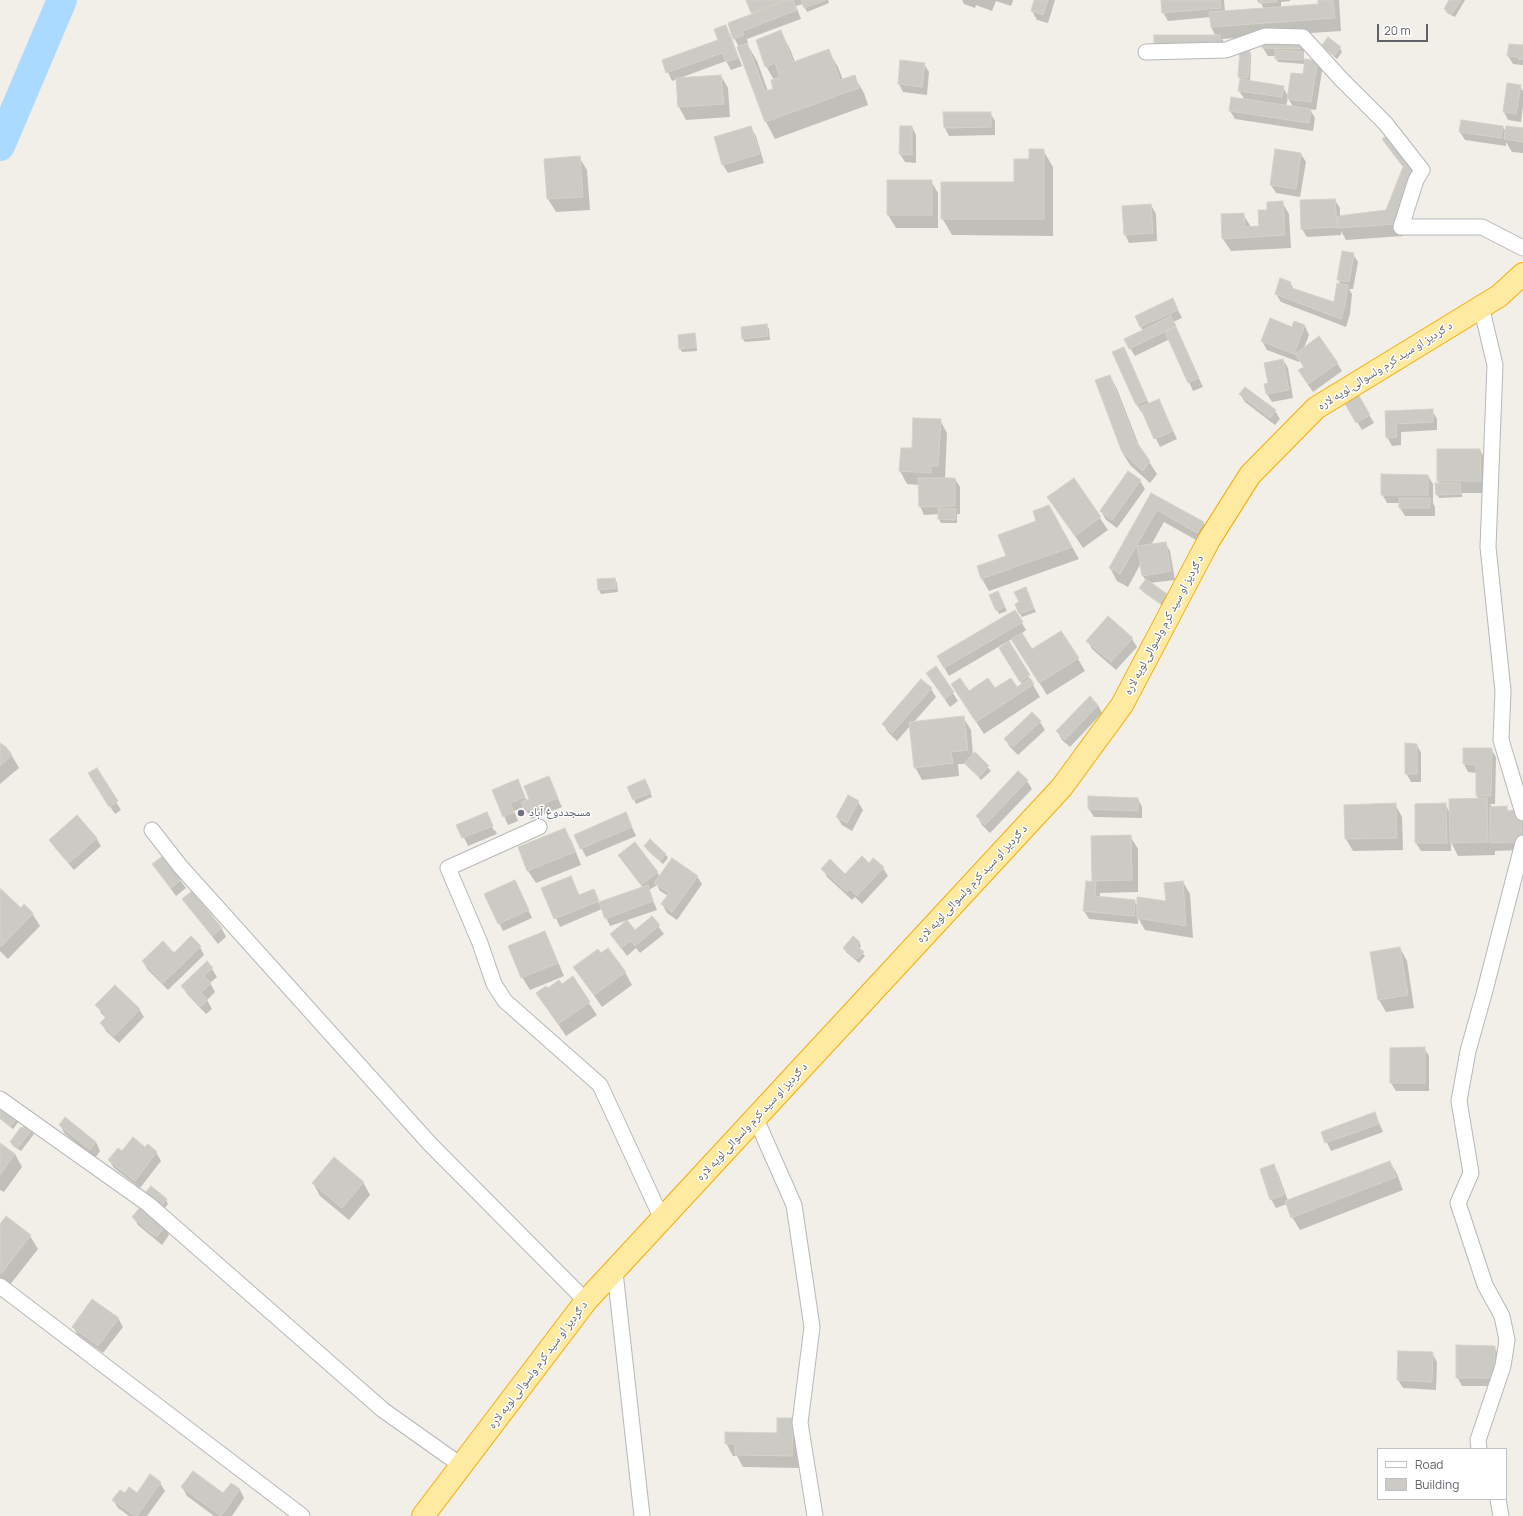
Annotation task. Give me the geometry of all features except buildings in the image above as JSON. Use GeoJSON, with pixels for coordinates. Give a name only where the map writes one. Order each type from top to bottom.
{"type":"FeatureCollection","features":[{"type":"Feature","properties":{"kind":"highway","name":"د ګردیز او سید کرم ولسوالۍ لویه لاره"},"geometry":{"type":"LineString","coordinates":[[423,1516],[586,1301],[615,1272],[662,1219],[1062,787],[1122,705],[1209,540],[1250,476],[1316,408],[1499,296],[1523,274]]}},
{"type":"Feature","properties":{"kind":"street"},"geometry":{"type":"LineString","coordinates":[[1146,52],[1226,50],[1265,36],[1303,37],[1341,79],[1386,124],[1422,170],[1416,180],[1401,227],[1482,227],[1523,248]]}},
{"type":"Feature","properties":{"kind":"street"},"geometry":{"type":"LineString","coordinates":[[1481,306],[1495,365],[1488,547],[1503,692],[1501,740],[1523,812]]}},
{"type":"Feature","properties":{"kind":"street"},"geometry":{"type":"LineString","coordinates":[[539,827],[448,868],[480,943],[494,984],[505,1001],[600,1084],[662,1219]]}},
{"type":"Feature","properties":{"kind":"street"},"geometry":{"type":"LineString","coordinates":[[152,830],[186,872],[430,1144],[586,1301]]}},
{"type":"Feature","properties":{"kind":"street"},"geometry":{"type":"LineString","coordinates":[[1479,1448],[1478,1440],[1503,1366],[1507,1340],[1502,1316],[1484,1285],[1458,1203],[1471,1173],[1459,1101],[1468,1051],[1523,843]]}},
{"type":"Feature","properties":{"kind":"street"},"geometry":{"type":"LineString","coordinates":[[0,1099],[148,1204],[383,1410],[462,1466]]}},
{"type":"Feature","properties":{"kind":"street"},"geometry":{"type":"LineString","coordinates":[[756,1119],[794,1205],[810,1312],[812,1327],[800,1423],[814,1516]]}},
{"type":"Feature","properties":{"kind":"street"},"geometry":{"type":"LineString","coordinates":[[615,1272],[642,1516]]}},
{"type":"Feature","properties":{"kind":"street"},"geometry":{"type":"LineString","coordinates":[[0,1286],[302,1516]]}},
{"type":"Feature","properties":{"kind":"street"},"geometry":{"type":"LineString","coordinates":[[1498,1500],[1501,1516]]}},
{"type":"Feature","properties":{"kind":"waterway"},"geometry":{"type":"LineString","coordinates":[[0,146],[62,0]]}},
{"type":"Feature","properties":{"kind":"place","name":"مسجددوغ آباد"},"geometry":{"type":"Point","coordinates":[521,813]}}]}
